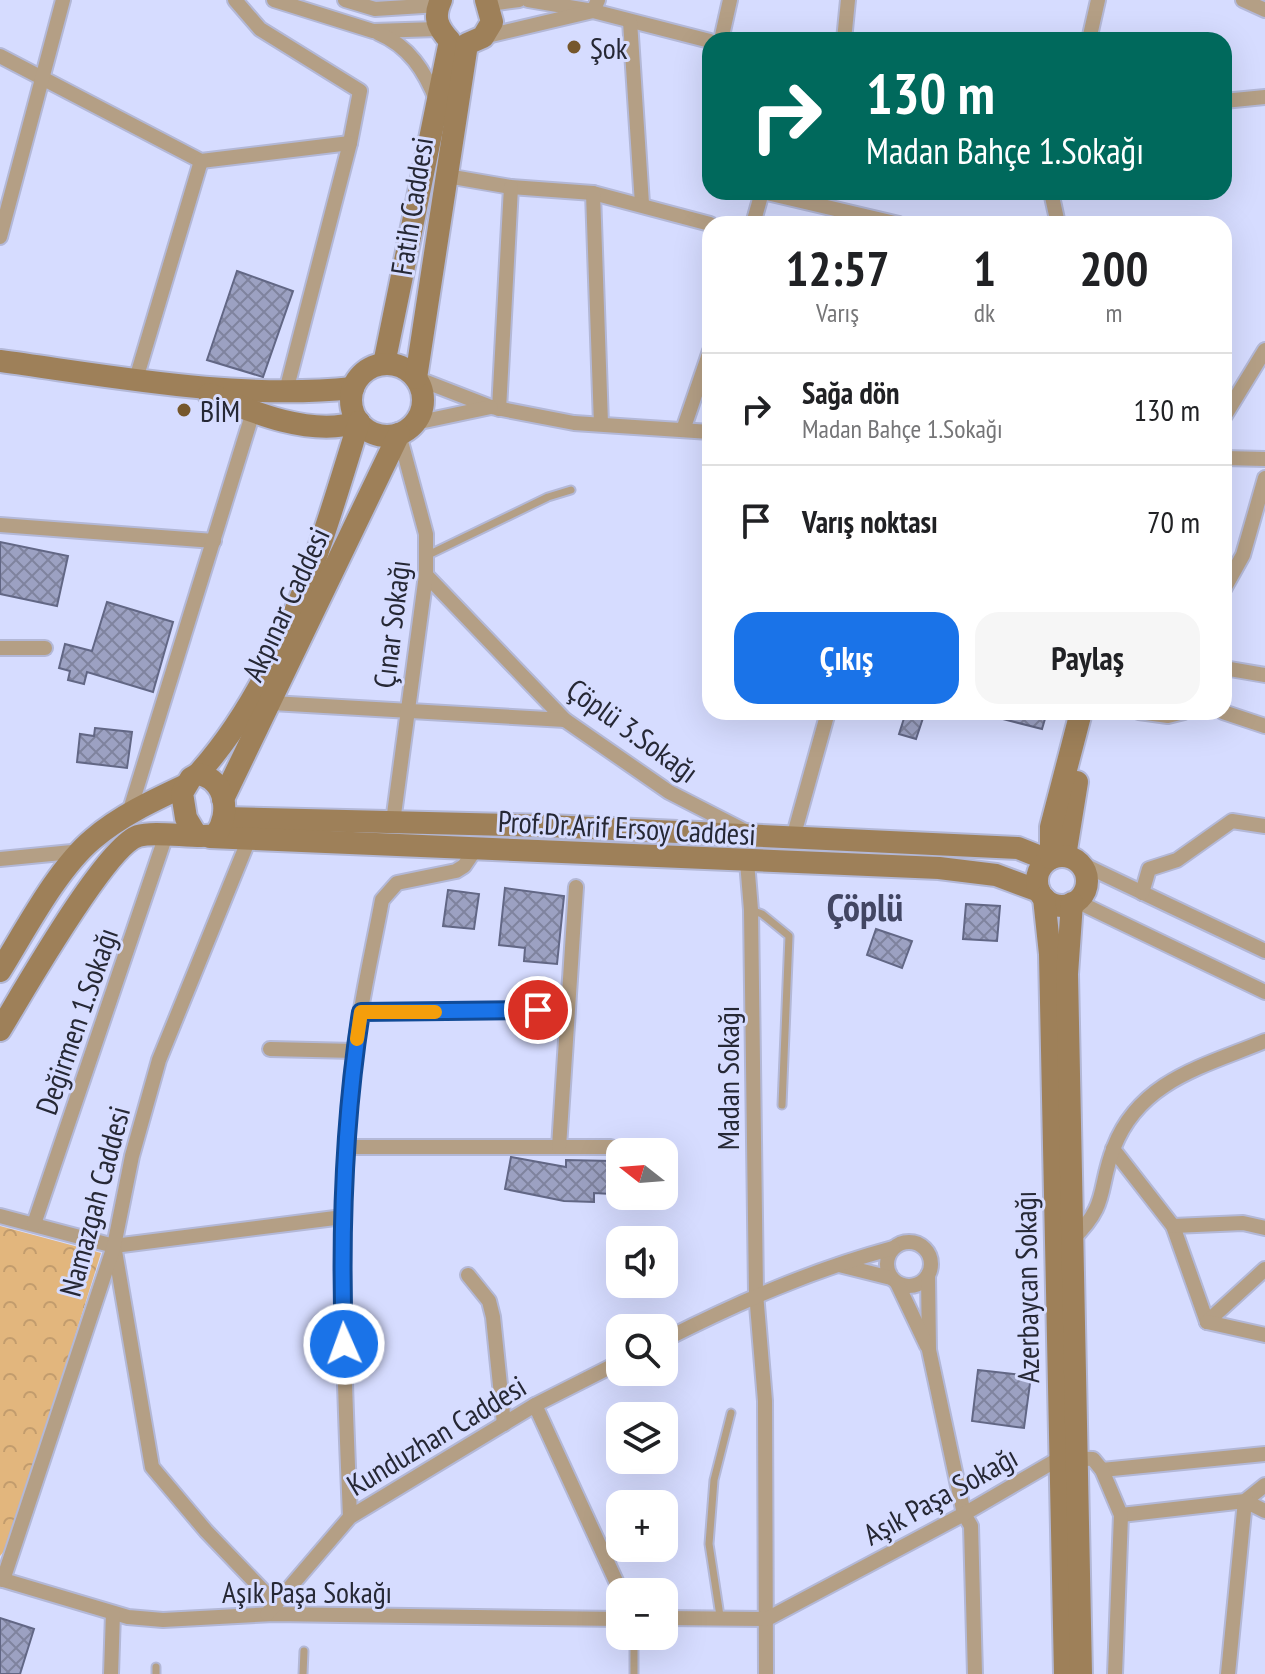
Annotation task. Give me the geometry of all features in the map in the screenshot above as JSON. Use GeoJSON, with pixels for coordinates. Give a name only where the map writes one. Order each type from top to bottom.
{"type":"FeatureCollection","features":[{"type":"Feature","properties":{"kind":"street"},"geometry":{"type":"LineString","coordinates":[[1,229],[63,0]]}},
{"type":"Feature","properties":{"kind":"street"},"geometry":{"type":"LineString","coordinates":[[235,0],[260,29],[360,91],[350,143],[286,391]]}},
{"type":"Feature","properties":{"kind":"street"},"geometry":{"type":"LineString","coordinates":[[274,0],[399,42],[429,82],[439,106]]}},
{"type":"Feature","properties":{"kind":"street"},"geometry":{"type":"LineString","coordinates":[[345,0],[375,9],[440,3]]}},
{"type":"Feature","properties":{"kind":"street"},"geometry":{"type":"LineString","coordinates":[[488,2],[519,0]]}},
{"type":"Feature","properties":{"kind":"street"},"geometry":{"type":"LineString","coordinates":[[528,0],[595,5],[630,21],[702,39]]}},
{"type":"Feature","properties":{"kind":"street"},"geometry":{"type":"LineString","coordinates":[[723,32],[730,0]]}},
{"type":"Feature","properties":{"kind":"street"},"geometry":{"type":"LineString","coordinates":[[845,32],[848,0]]}},
{"type":"Feature","properties":{"kind":"street"},"geometry":{"type":"LineString","coordinates":[[1091,32],[1098,0]]}},
{"type":"Feature","properties":{"kind":"street"},"geometry":{"type":"LineString","coordinates":[[1243,0],[1265,10]]}},
{"type":"Feature","properties":{"kind":"street","name":"Fatih Caddesi"},"geometry":{"type":"LineString","coordinates":[[384,364],[439,106],[460,38],[492,22],[488,2]]}},
{"type":"Feature","properties":{"kind":"street","name":"Fatih Caddesi"},"geometry":{"type":"LineString","coordinates":[[416,378],[447,176],[460,38],[436,12],[440,3]]}},
{"type":"Feature","properties":{"kind":"street"},"geometry":{"type":"LineString","coordinates":[[373,31],[460,38],[595,5]]}},
{"type":"Feature","properties":{"kind":"street"},"geometry":{"type":"LineString","coordinates":[[630,21],[642,204]]}},
{"type":"Feature","properties":{"kind":"street"},"geometry":{"type":"LineString","coordinates":[[0,56],[201,161],[350,143]]}},
{"type":"Feature","properties":{"kind":"street"},"geometry":{"type":"LineString","coordinates":[[1232,100],[1265,97]]}},
{"type":"Feature","properties":{"kind":"street"},"geometry":{"type":"LineString","coordinates":[[136,379],[201,161]]}},
{"type":"Feature","properties":{"kind":"street"},"geometry":{"type":"LineString","coordinates":[[447,176],[511,187],[593,193],[702,222]]}},
{"type":"Feature","properties":{"kind":"street"},"geometry":{"type":"LineString","coordinates":[[495,408],[511,187]]}},
{"type":"Feature","properties":{"kind":"street"},"geometry":{"type":"LineString","coordinates":[[593,193],[601,424]]}},
{"type":"Feature","properties":{"kind":"street"},"geometry":{"type":"LineString","coordinates":[[796,200],[865,216]]}},
{"type":"Feature","properties":{"kind":"street"},"geometry":{"type":"LineString","coordinates":[[1232,404],[1265,350]]}},
{"type":"Feature","properties":{"kind":"street"},"geometry":{"type":"LineString","coordinates":[[0,361],[193,388],[286,391],[353,388]]}},
{"type":"Feature","properties":{"kind":"street"},"geometry":{"type":"LineString","coordinates":[[495,408],[383,436],[371,433],[359,422],[351,404],[353,388],[364,373],[384,364],[397,365],[416,378],[495,408],[574,423],[702,431]]}},
{"type":"Feature","properties":{"kind":"street"},"geometry":{"type":"LineString","coordinates":[[683,430],[702,374]]}},
{"type":"Feature","properties":{"kind":"street"},"geometry":{"type":"LineString","coordinates":[[407,429],[423,400],[416,378]]}},
{"type":"Feature","properties":{"kind":"street"},"geometry":{"type":"LineString","coordinates":[[193,388],[253,412],[325,428],[359,422]]}},
{"type":"Feature","properties":{"kind":"street"},"geometry":{"type":"LineString","coordinates":[[129,813],[253,412]]}},
{"type":"Feature","properties":{"kind":"street","name":"Akpınar Caddesi"},"geometry":{"type":"LineString","coordinates":[[0,971],[82,850],[129,813],[191,780],[252,703],[282,642],[339,493],[359,422]]}},
{"type":"Feature","properties":{"kind":"street","name":"Çınar Sokağı"},"geometry":{"type":"LineString","coordinates":[[393,822],[426,575],[426,534],[407,429]]}},
{"type":"Feature","properties":{"kind":"street","name":"Akpınar Caddesi"},"geometry":{"type":"LineString","coordinates":[[203,835],[221,828],[224,808],[272,703],[407,429]]}},
{"type":"Feature","properties":{"kind":"street"},"geometry":{"type":"LineString","coordinates":[[1232,458],[1265,459]]}},
{"type":"Feature","properties":{"kind":"street"},"geometry":{"type":"LineString","coordinates":[[1232,575],[1243,555],[1265,478]]}},
{"type":"Feature","properties":{"kind":"street"},"geometry":{"type":"LineString","coordinates":[[0,525],[214,541]]}},
{"type":"Feature","properties":{"kind":"street","name":"Çöplü 3.Sokağı"},"geometry":{"type":"LineString","coordinates":[[426,575],[565,720],[669,792],[757,836]]}},
{"type":"Feature","properties":{"kind":"street"},"geometry":{"type":"LineString","coordinates":[[0,648],[45,648]]}},
{"type":"Feature","properties":{"kind":"street"},"geometry":{"type":"LineString","coordinates":[[1232,669],[1265,675]]}},
{"type":"Feature","properties":{"kind":"street"},"geometry":{"type":"LineString","coordinates":[[272,703],[565,720]]}},
{"type":"Feature","properties":{"kind":"street"},"geometry":{"type":"LineString","coordinates":[[1232,715],[1265,726]]}},
{"type":"Feature","properties":{"kind":"street"},"geometry":{"type":"LineString","coordinates":[[793,838],[826,720]]}},
{"type":"Feature","properties":{"kind":"street"},"geometry":{"type":"LineString","coordinates":[[1079,720],[1051,827],[1061,859],[1086,879],[1085,888],[1074,902],[1061,906],[1042,895],[1038,872],[1061,859],[1072,801],[1094,720]]}},
{"type":"Feature","properties":{"kind":"street"},"geometry":{"type":"LineString","coordinates":[[203,835],[182,806],[191,780],[211,778],[224,808]]}},
{"type":"Feature","properties":{"kind":"street","name":"Prof.Dr.Arif Ersoy Caddesi"},"geometry":{"type":"LineString","coordinates":[[224,808],[393,822],[1018,848],[1061,859],[1265,951]]}},
{"type":"Feature","properties":{"kind":"street"},"geometry":{"type":"LineString","coordinates":[[1142,893],[1149,869],[1177,860],[1232,821],[1265,826]]}},
{"type":"Feature","properties":{"kind":"street","name":"Değirmen 1.Sokağı"},"geometry":{"type":"LineString","coordinates":[[34,1224],[166,835]]}},
{"type":"Feature","properties":{"kind":"street"},"geometry":{"type":"LineString","coordinates":[[0,1030],[79,905],[123,845],[139,836],[203,835]]}},
{"type":"Feature","properties":{"kind":"street","name":"Prof.Dr.Arif Ersoy Caddesi"},"geometry":{"type":"LineString","coordinates":[[203,835],[475,850],[951,869],[996,875],[1042,895]]}},
{"type":"Feature","properties":{"kind":"street","name":"Namazgah Caddesi"},"geometry":{"type":"LineString","coordinates":[[2,1580],[114,1246],[132,1156],[159,1060],[249,839]]}},
{"type":"Feature","properties":{"kind":"street"},"geometry":{"type":"LineString","coordinates":[[0,859],[82,850]]}},
{"type":"Feature","properties":{"kind":"street"},"geometry":{"type":"LineString","coordinates":[[350,1517],[342,1286],[343,1217],[355,1051],[361,1012],[382,900],[388,890],[397,883],[456,871],[475,850]]}},
{"type":"Feature","properties":{"kind":"street","name":"Madan Sokağı"},"geometry":{"type":"LineString","coordinates":[[747,862],[751,910],[756,1293],[765,1401],[766,1674]]}},
{"type":"Feature","properties":{"kind":"street"},"geometry":{"type":"LineString","coordinates":[[559,1147],[576,887]]}},
{"type":"Feature","properties":{"kind":"street","name":"Azerbaycan Sokağı"},"geometry":{"type":"LineString","coordinates":[[1042,895],[1050,954],[1068,1457],[1081,1674]]}},
{"type":"Feature","properties":{"kind":"street"},"geometry":{"type":"LineString","coordinates":[[1074,902],[1265,992]]}},
{"type":"Feature","properties":{"kind":"street","name":"Azerbaycan Sokağı"},"geometry":{"type":"LineString","coordinates":[[1065,1674],[1072,1241],[1067,974],[1074,902]]}},
{"type":"Feature","properties":{"kind":"street"},"geometry":{"type":"LineString","coordinates":[[361,1012],[567,1010]]}},
{"type":"Feature","properties":{"kind":"street"},"geometry":{"type":"LineString","coordinates":[[1072,1241],[1093,1220],[1113,1149],[1129,1118],[1161,1084],[1205,1063],[1265,1041]]}},
{"type":"Feature","properties":{"kind":"street"},"geometry":{"type":"LineString","coordinates":[[270,1049],[355,1051]]}},
{"type":"Feature","properties":{"kind":"street"},"geometry":{"type":"LineString","coordinates":[[348,1147],[606,1147]]}},
{"type":"Feature","properties":{"kind":"street"},"geometry":{"type":"LineString","coordinates":[[1113,1149],[1173,1226],[1207,1322]]}},
{"type":"Feature","properties":{"kind":"street"},"geometry":{"type":"LineString","coordinates":[[0,1216],[114,1246],[343,1217]]}},
{"type":"Feature","properties":{"kind":"street"},"geometry":{"type":"LineString","coordinates":[[1173,1226],[1243,1223],[1265,1228]]}},
{"type":"Feature","properties":{"kind":"street"},"geometry":{"type":"LineString","coordinates":[[678,1333],[756,1293],[834,1264],[911,1242],[924,1248],[931,1261],[928,1275],[929,1350],[964,1514],[971,1526],[975,1674]]}},
{"type":"Feature","properties":{"kind":"street"},"geometry":{"type":"LineString","coordinates":[[114,1246],[152,1467],[272,1609]]}},
{"type":"Feature","properties":{"kind":"street"},"geometry":{"type":"LineString","coordinates":[[893,1248],[886,1265],[929,1350]]}},
{"type":"Feature","properties":{"kind":"street"},"geometry":{"type":"LineString","coordinates":[[834,1264],[911,1286],[928,1275]]}},
{"type":"Feature","properties":{"kind":"street"},"geometry":{"type":"LineString","coordinates":[[1207,1322],[1265,1269]]}},
{"type":"Feature","properties":{"kind":"street"},"geometry":{"type":"LineString","coordinates":[[468,1275],[489,1301],[493,1317],[504,1424]]}},
{"type":"Feature","properties":{"kind":"street"},"geometry":{"type":"LineString","coordinates":[[1207,1322],[1265,1335]]}},
{"type":"Feature","properties":{"kind":"street","name":"Kunduzhan Caddesi"},"geometry":{"type":"LineString","coordinates":[[272,1609],[350,1517],[535,1405],[606,1369]]}},
{"type":"Feature","properties":{"kind":"street"},"geometry":{"type":"LineString","coordinates":[[535,1405],[615,1578]]}},
{"type":"Feature","properties":{"kind":"street"},"geometry":{"type":"LineString","coordinates":[[1102,1470],[1265,1454]]}},
{"type":"Feature","properties":{"kind":"street"},"geometry":{"type":"LineString","coordinates":[[1068,1457],[1093,1459],[1102,1470],[1121,1515],[1115,1674]]}},
{"type":"Feature","properties":{"kind":"street","name":"Aşık Paşa Sokağı"},"geometry":{"type":"LineString","coordinates":[[767,1619],[1068,1457]]}},
{"type":"Feature","properties":{"kind":"street"},"geometry":{"type":"LineString","coordinates":[[1121,1515],[1245,1501],[1265,1485]]}},
{"type":"Feature","properties":{"kind":"street"},"geometry":{"type":"LineString","coordinates":[[1245,1501],[1265,1511]]}},
{"type":"Feature","properties":{"kind":"street"},"geometry":{"type":"LineString","coordinates":[[1228,1674],[1245,1501]]}},
{"type":"Feature","properties":{"kind":"street","name":"Aşık Paşa Sokağı"},"geometry":{"type":"LineString","coordinates":[[2,1580],[113,1613],[163,1620],[272,1609],[606,1619]]}},
{"type":"Feature","properties":{"kind":"street"},"geometry":{"type":"LineString","coordinates":[[111,1674],[113,1613]]}},
{"type":"Feature","properties":{"kind":"street"},"geometry":{"type":"LineString","coordinates":[[678,1618],[767,1619]]}},
{"type":"Feature","properties":{"kind":"lane"},"geometry":{"type":"LineString","coordinates":[[426,556],[548,497],[571,490]]}},
{"type":"Feature","properties":{"kind":"lane"},"geometry":{"type":"LineString","coordinates":[[751,910],[762,914],[789,936],[782,1105]]}},
{"type":"Feature","properties":{"kind":"lane"},"geometry":{"type":"LineString","coordinates":[[720,1616],[709,1544],[714,1480],[731,1413]]}},
{"type":"Feature","properties":{"kind":"lane"},"geometry":{"type":"LineString","coordinates":[[634,1650],[634,1674]]}},
{"type":"Feature","properties":{"kind":"lane"},"geometry":{"type":"LineString","coordinates":[[303,1674],[304,1651]]}},
{"type":"Feature","properties":{"kind":"green space"},"geometry":{"type":"Polygon","coordinates":[[[0,1226],[101,1253],[10,1544],[0,1556],[0,1226]]]}},
{"type":"Feature","properties":{"kind":"building"},"geometry":{"type":"Polygon","coordinates":[[[237,271],[293,291],[263,377],[207,360],[237,271]]]}},
{"type":"Feature","properties":{"kind":"building"},"geometry":{"type":"Polygon","coordinates":[[[0,542],[68,556],[57,606],[0,594],[0,542]]]}},
{"type":"Feature","properties":{"kind":"building"},"geometry":{"type":"Polygon","coordinates":[[[107,602],[173,622],[153,692],[87,672],[84,684],[68,680],[70,671],[59,668],[65,644],[92,651],[107,602]]]}},
{"type":"Feature","properties":{"kind":"building"},"geometry":{"type":"Polygon","coordinates":[[[903,720],[922,720],[916,739],[899,734],[903,720]]]}},
{"type":"Feature","properties":{"kind":"building"},"geometry":{"type":"Polygon","coordinates":[[[1007,720],[1045,720],[1042,729],[1007,720]]]}},
{"type":"Feature","properties":{"kind":"building"},"geometry":{"type":"Polygon","coordinates":[[[95,728],[132,732],[127,768],[77,762],[80,734],[94,736],[95,728]]]}},
{"type":"Feature","properties":{"kind":"building"},"geometry":{"type":"Polygon","coordinates":[[[505,888],[564,896],[557,964],[524,961],[525,948],[499,945],[505,888]]]}},
{"type":"Feature","properties":{"kind":"building"},"geometry":{"type":"Polygon","coordinates":[[[448,890],[479,894],[474,929],[443,926],[448,890]]]}},
{"type":"Feature","properties":{"kind":"building"},"geometry":{"type":"Polygon","coordinates":[[[966,904],[1000,906],[997,941],[963,939],[966,904]]]}},
{"type":"Feature","properties":{"kind":"building"},"geometry":{"type":"Polygon","coordinates":[[[876,929],[912,941],[902,968],[867,955],[876,929]]]}},
{"type":"Feature","properties":{"kind":"building"},"geometry":{"type":"Polygon","coordinates":[[[511,1157],[566,1167],[566,1160],[606,1161],[606,1194],[594,1193],[594,1202],[564,1201],[505,1189],[511,1157]]]}},
{"type":"Feature","properties":{"kind":"building"},"geometry":{"type":"Polygon","coordinates":[[[978,1370],[1031,1376],[1024,1428],[972,1421],[978,1370]]]}},
{"type":"Feature","properties":{"kind":"building"},"geometry":{"type":"Polygon","coordinates":[[[0,1618],[34,1629],[20,1674],[0,1674],[0,1618]]]}},
{"type":"Feature","properties":{"kind":"slow traffic"},"geometry":{"type":"LineString","coordinates":[[357,1039],[361,1012],[435,1012]]}},
{"type":"Feature","properties":{"kind":"place","name":"Şok"},"geometry":{"type":"Point","coordinates":[574,47]}},
{"type":"Feature","properties":{"kind":"place","name":"BİM"},"geometry":{"type":"Point","coordinates":[184,410]}},
{"type":"Feature","properties":{"kind":"district","name":"Çöplü"},"geometry":{"type":"Point","coordinates":[865,906]}},
{"type":"Feature","properties":{"kind":"route"},"geometry":{"type":"LineString","coordinates":[[344,1344],[343,1217],[355,1051],[361,1012],[538,1010]]}}]}
